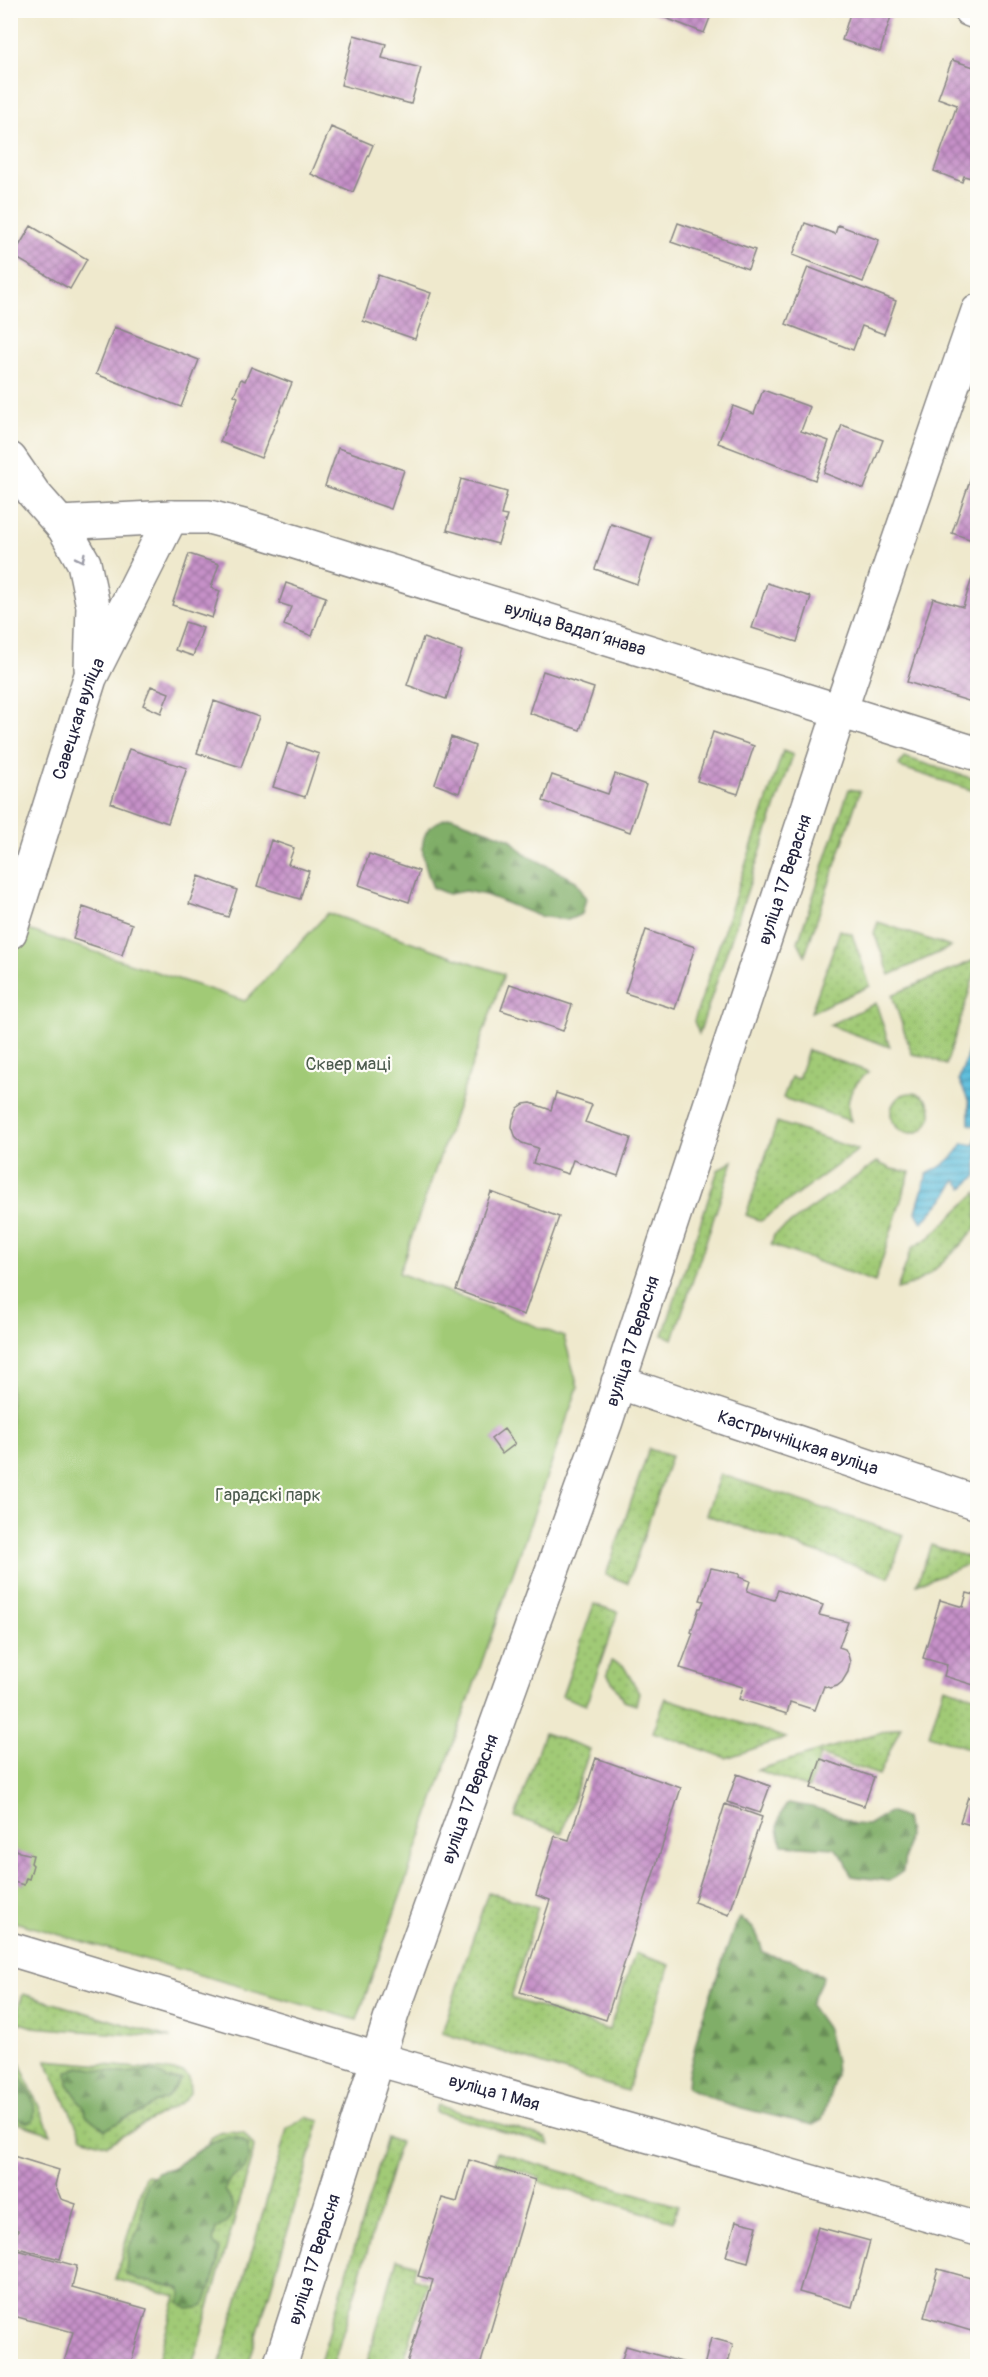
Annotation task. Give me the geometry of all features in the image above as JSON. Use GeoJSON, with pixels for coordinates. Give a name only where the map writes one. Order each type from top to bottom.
{"type":"FeatureCollection","features":[{"type":"Feature","properties":{"kind":"street"},"geometry":{"type":"LineString","coordinates":[[970,10],[978,13]]}},
{"type":"Feature","properties":{"kind":"street","name":"вуліца 17 Верасня"},"geometry":{"type":"LineString","coordinates":[[280,2367],[377,2059],[605,1424],[840,711],[978,311]]}},
{"type":"Feature","properties":{"kind":"street"},"geometry":{"type":"LineString","coordinates":[[10,459],[34,494],[60,524],[84,563],[93,606],[90,678]]}},
{"type":"Feature","properties":{"kind":"street","name":"Савецкая вуліца"},"geometry":{"type":"LineString","coordinates":[[10,932],[90,678],[171,517]]}},
{"type":"Feature","properties":{"kind":"street","name":"вуліца Вадапʼянава"},"geometry":{"type":"LineString","coordinates":[[60,524],[209,517],[978,754]]}},
{"type":"Feature","properties":{"kind":"street","name":"Кастрычніцкая вуліца"},"geometry":{"type":"LineString","coordinates":[[618,1382],[978,1503]]}},
{"type":"Feature","properties":{"kind":"street","name":"вуліца 1 Мая"},"geometry":{"type":"LineString","coordinates":[[10,1949],[377,2059],[978,2229]]}},
{"type":"Feature","properties":{"kind":"green space"},"geometry":{"type":"Polygon","coordinates":[[[783,751],[793,755],[699,1034],[694,1021],[783,751]]]}},
{"type":"Feature","properties":{"kind":"green space"},"geometry":{"type":"Polygon","coordinates":[[[904,757],[977,780],[977,792],[903,768],[899,765],[904,757]]]}},
{"type":"Feature","properties":{"kind":"green space"},"geometry":{"type":"Polygon","coordinates":[[[849,789],[860,791],[805,955],[798,942],[849,789]]]}},
{"type":"Feature","properties":{"kind":"green space"},"geometry":{"type":"Polygon","coordinates":[[[452,817],[510,839],[523,853],[576,881],[586,898],[582,914],[568,920],[539,916],[486,895],[465,891],[448,894],[433,888],[423,855],[425,836],[430,828],[439,821],[452,817]]]}},
{"type":"Feature","properties":{"kind":"green space","name":"Гарадскі парк"},"geometry":{"type":"Polygon","coordinates":[[[328,913],[504,974],[399,1273],[564,1337],[578,1387],[357,2020],[11,1921],[10,924],[245,1001],[328,913]]]}},
{"type":"Feature","properties":{"kind":"green space"},"geometry":{"type":"Polygon","coordinates":[[[878,922],[951,947],[890,975],[874,933],[878,922]]]}},
{"type":"Feature","properties":{"kind":"green space"},"geometry":{"type":"Polygon","coordinates":[[[840,930],[852,934],[870,986],[811,1012],[840,930]]]}},
{"type":"Feature","properties":{"kind":"green space"},"geometry":{"type":"Polygon","coordinates":[[[977,959],[977,967],[946,1065],[929,1057],[912,1054],[892,995],[977,959]]]}},
{"type":"Feature","properties":{"kind":"green space"},"geometry":{"type":"Polygon","coordinates":[[[876,1003],[890,1047],[829,1025],[876,1003]]]}},
{"type":"Feature","properties":{"kind":"green space"},"geometry":{"type":"Polygon","coordinates":[[[808,1050],[869,1072],[858,1082],[851,1093],[848,1107],[851,1121],[783,1098],[791,1077],[798,1079],[808,1050]]]}},
{"type":"Feature","properties":{"kind":"green space"},"geometry":{"type":"Polygon","coordinates":[[[911,1093],[925,1099],[931,1113],[925,1127],[911,1133],[897,1127],[891,1113],[897,1099],[911,1093]]]}},
{"type":"Feature","properties":{"kind":"green space"},"geometry":{"type":"Polygon","coordinates":[[[777,1122],[858,1150],[761,1221],[746,1215],[777,1122]]]}},
{"type":"Feature","properties":{"kind":"green space"},"geometry":{"type":"Polygon","coordinates":[[[733,1161],[673,1339],[663,1335],[718,1170],[733,1161]]]}},
{"type":"Feature","properties":{"kind":"green space"},"geometry":{"type":"Polygon","coordinates":[[[877,1162],[891,1169],[910,1172],[875,1282],[771,1245],[774,1235],[877,1162]]]}},
{"type":"Feature","properties":{"kind":"green space"},"geometry":{"type":"Polygon","coordinates":[[[977,1192],[977,1227],[949,1257],[929,1274],[908,1286],[897,1289],[912,1248],[929,1238],[977,1192]]]}},
{"type":"Feature","properties":{"kind":"green space"},"geometry":{"type":"Polygon","coordinates":[[[649,1449],[671,1456],[628,1583],[606,1575],[649,1449]]]}},
{"type":"Feature","properties":{"kind":"green space"},"geometry":{"type":"Polygon","coordinates":[[[720,1474],[904,1535],[889,1577],[706,1515],[720,1474]]]}},
{"type":"Feature","properties":{"kind":"green space"},"geometry":{"type":"Polygon","coordinates":[[[931,1545],[977,1560],[977,1561],[917,1584],[931,1545]]]}},
{"type":"Feature","properties":{"kind":"green space"},"geometry":{"type":"Polygon","coordinates":[[[594,1604],[618,1612],[586,1705],[562,1696],[594,1604]]]}},
{"type":"Feature","properties":{"kind":"green space"},"geometry":{"type":"Polygon","coordinates":[[[611,1661],[623,1665],[639,1692],[636,1705],[624,1701],[607,1674],[611,1661]]]}},
{"type":"Feature","properties":{"kind":"green space"},"geometry":{"type":"Polygon","coordinates":[[[944,1687],[977,1697],[977,1751],[929,1735],[944,1687]]]}},
{"type":"Feature","properties":{"kind":"green space"},"geometry":{"type":"Polygon","coordinates":[[[666,1698],[786,1738],[726,1758],[653,1732],[666,1698]]]}},
{"type":"Feature","properties":{"kind":"green space"},"geometry":{"type":"Polygon","coordinates":[[[901,1726],[879,1775],[820,1755],[809,1788],[757,1770],[901,1726]]]}},
{"type":"Feature","properties":{"kind":"green space"},"geometry":{"type":"Polygon","coordinates":[[[544,1733],[590,1749],[562,1833],[515,1817],[544,1733]]]}},
{"type":"Feature","properties":{"kind":"green space"},"geometry":{"type":"Polygon","coordinates":[[[788,1803],[835,1814],[854,1824],[868,1825],[889,1812],[905,1818],[908,1835],[903,1871],[889,1881],[851,1876],[845,1860],[835,1848],[783,1845],[778,1823],[788,1803]]]}},
{"type":"Feature","properties":{"kind":"green space"},"geometry":{"type":"Polygon","coordinates":[[[488,1892],[538,1907],[511,1998],[609,2030],[635,1953],[670,1965],[627,2091],[442,2033],[488,1892]]]}},
{"type":"Feature","properties":{"kind":"green space"},"geometry":{"type":"Polygon","coordinates":[[[740,1918],[756,1932],[763,1952],[792,1960],[823,1977],[810,2005],[827,2029],[836,2075],[822,2120],[813,2125],[733,2105],[687,2087],[688,2074],[702,2019],[733,1931],[740,1918]]]}},
{"type":"Feature","properties":{"kind":"green space"},"geometry":{"type":"Polygon","coordinates":[[[23,1994],[171,2038],[32,2027],[14,2021],[23,1994]]]}},
{"type":"Feature","properties":{"kind":"green space"},"geometry":{"type":"Polygon","coordinates":[[[11,2043],[51,2134],[11,2121],[11,2043]]]}},
{"type":"Feature","properties":{"kind":"green space"},"geometry":{"type":"Polygon","coordinates":[[[46,2060],[184,2072],[189,2077],[190,2093],[182,2102],[107,2145],[82,2137],[46,2060]]]}},
{"type":"Feature","properties":{"kind":"green space"},"geometry":{"type":"Polygon","coordinates":[[[10,2063],[32,2098],[33,2121],[26,2122],[11,2115],[10,2063]]]}},
{"type":"Feature","properties":{"kind":"green space"},"geometry":{"type":"Polygon","coordinates":[[[80,2067],[122,2073],[150,2071],[167,2079],[181,2079],[166,2099],[154,2103],[143,2112],[130,2116],[105,2130],[86,2115],[83,2106],[68,2084],[67,2072],[80,2067]]]}},
{"type":"Feature","properties":{"kind":"green space"},"geometry":{"type":"Polygon","coordinates":[[[437,2105],[546,2138],[550,2145],[435,2112],[437,2105]]]}},
{"type":"Feature","properties":{"kind":"green space"},"geometry":{"type":"Polygon","coordinates":[[[306,2117],[320,2121],[248,2366],[219,2366],[287,2129],[306,2117]]]}},
{"type":"Feature","properties":{"kind":"green space"},"geometry":{"type":"Polygon","coordinates":[[[230,2131],[244,2133],[254,2146],[252,2159],[192,2366],[157,2364],[176,2296],[115,2279],[145,2175],[165,2177],[203,2155],[211,2138],[219,2133],[230,2131]]]}},
{"type":"Feature","properties":{"kind":"green space"},"geometry":{"type":"Polygon","coordinates":[[[229,2136],[237,2137],[248,2144],[248,2160],[244,2170],[230,2180],[226,2186],[225,2190],[231,2202],[232,2212],[227,2221],[216,2229],[213,2242],[219,2249],[218,2263],[206,2302],[202,2307],[188,2309],[180,2303],[182,2293],[179,2288],[140,2280],[126,2274],[128,2250],[140,2226],[146,2183],[157,2172],[172,2168],[212,2142],[229,2136]]]}},
{"type":"Feature","properties":{"kind":"green space"},"geometry":{"type":"Polygon","coordinates":[[[387,2138],[400,2142],[333,2366],[319,2366],[387,2138]]]}},
{"type":"Feature","properties":{"kind":"green space"},"geometry":{"type":"Polygon","coordinates":[[[497,2152],[678,2206],[673,2221],[539,2182],[540,2178],[494,2163],[497,2152]]]}},
{"type":"Feature","properties":{"kind":"green space"},"geometry":{"type":"Polygon","coordinates":[[[397,2259],[416,2265],[413,2278],[428,2283],[402,2366],[366,2366],[397,2259]]]}},
{"type":"Feature","properties":{"kind":"water"},"geometry":{"type":"Polygon","coordinates":[[[978,1036],[977,1126],[969,1124],[969,1102],[959,1080],[973,1037],[978,1036]]]}},
{"type":"Feature","properties":{"kind":"water"},"geometry":{"type":"Polygon","coordinates":[[[977,1136],[977,1176],[963,1188],[956,1180],[947,1195],[922,1223],[916,1212],[927,1174],[948,1162],[963,1143],[974,1145],[977,1136]]]}},
{"type":"Feature","properties":{"kind":"building"},"geometry":{"type":"Polygon","coordinates":[[[645,10],[713,10],[704,33],[645,10]]]}},
{"type":"Feature","properties":{"kind":"building"},"geometry":{"type":"Polygon","coordinates":[[[851,10],[883,10],[892,13],[880,52],[842,40],[851,10]]]}},
{"type":"Feature","properties":{"kind":"building"},"geometry":{"type":"Polygon","coordinates":[[[354,35],[386,44],[382,58],[421,68],[411,104],[341,85],[354,35]]]}},
{"type":"Feature","properties":{"kind":"building"},"geometry":{"type":"Polygon","coordinates":[[[978,58],[978,180],[964,176],[962,182],[934,171],[957,105],[938,98],[952,60],[974,67],[978,58]]]}},
{"type":"Feature","properties":{"kind":"building"},"geometry":{"type":"Polygon","coordinates":[[[331,127],[373,145],[353,192],[311,174],[331,127]]]}},
{"type":"Feature","properties":{"kind":"building"},"geometry":{"type":"Polygon","coordinates":[[[678,223],[755,250],[748,269],[671,242],[678,223]]]}},
{"type":"Feature","properties":{"kind":"building"},"geometry":{"type":"Polygon","coordinates":[[[805,223],[835,234],[838,225],[879,240],[863,282],[793,255],[805,223]]]}},
{"type":"Feature","properties":{"kind":"building"},"geometry":{"type":"Polygon","coordinates":[[[31,226],[87,259],[70,289],[13,256],[31,226]]]}},
{"type":"Feature","properties":{"kind":"building"},"geometry":{"type":"Polygon","coordinates":[[[808,267],[896,301],[884,334],[862,326],[853,350],[786,324],[808,267]]]}},
{"type":"Feature","properties":{"kind":"building"},"geometry":{"type":"Polygon","coordinates":[[[378,275],[431,293],[415,339],[363,321],[378,275]]]}},
{"type":"Feature","properties":{"kind":"building"},"geometry":{"type":"Polygon","coordinates":[[[114,327],[199,360],[181,407],[96,374],[114,327]]]}},
{"type":"Feature","properties":{"kind":"building"},"geometry":{"type":"Polygon","coordinates":[[[251,367],[292,383],[261,458],[220,442],[238,397],[234,395],[241,379],[245,381],[251,367]]]}},
{"type":"Feature","properties":{"kind":"building"},"geometry":{"type":"Polygon","coordinates":[[[763,390],[810,407],[801,431],[829,441],[815,480],[718,443],[733,406],[754,414],[763,390]]]}},
{"type":"Feature","properties":{"kind":"building"},"geometry":{"type":"Polygon","coordinates":[[[842,425],[883,440],[864,489],[824,473],[842,425]]]}},
{"type":"Feature","properties":{"kind":"building"},"geometry":{"type":"Polygon","coordinates":[[[338,448],[404,470],[391,509],[325,486],[338,448]]]}},
{"type":"Feature","properties":{"kind":"building"},"geometry":{"type":"Polygon","coordinates":[[[978,460],[978,542],[952,533],[978,460]]]}},
{"type":"Feature","properties":{"kind":"building"},"geometry":{"type":"Polygon","coordinates":[[[461,479],[507,492],[501,515],[507,516],[498,544],[447,530],[461,479]]]}},
{"type":"Feature","properties":{"kind":"building"},"geometry":{"type":"Polygon","coordinates":[[[611,524],[652,538],[637,584],[595,569],[611,524]]]}},
{"type":"Feature","properties":{"kind":"building"},"geometry":{"type":"Polygon","coordinates":[[[189,554],[219,564],[211,588],[220,591],[212,618],[172,605],[189,554]]]}},
{"type":"Feature","properties":{"kind":"building"},"geometry":{"type":"Polygon","coordinates":[[[972,578],[978,580],[978,704],[907,682],[933,598],[963,607],[972,578]]]}},
{"type":"Feature","properties":{"kind":"building"},"geometry":{"type":"Polygon","coordinates":[[[286,583],[326,597],[312,636],[284,625],[291,607],[279,603],[286,583]]]}},
{"type":"Feature","properties":{"kind":"building"},"geometry":{"type":"Polygon","coordinates":[[[767,583],[811,597],[797,642],[752,628],[767,583]]]}},
{"type":"Feature","properties":{"kind":"building"},"geometry":{"type":"Polygon","coordinates":[[[185,622],[203,628],[193,656],[175,650],[185,622]]]}},
{"type":"Feature","properties":{"kind":"building"},"geometry":{"type":"Polygon","coordinates":[[[423,638],[462,651],[446,699],[407,685],[423,638]]]}},
{"type":"Feature","properties":{"kind":"building"},"geometry":{"type":"Polygon","coordinates":[[[543,671],[594,688],[580,730],[529,713],[543,671]]]}},
{"type":"Feature","properties":{"kind":"building"},"geometry":{"type":"Polygon","coordinates":[[[151,686],[169,693],[161,713],[143,705],[151,686]]]}},
{"type":"Feature","properties":{"kind":"building"},"geometry":{"type":"Polygon","coordinates":[[[214,701],[259,717],[241,767],[197,753],[214,701]]]}},
{"type":"Feature","properties":{"kind":"building"},"geometry":{"type":"Polygon","coordinates":[[[713,732],[754,746],[738,794],[697,781],[713,732]]]}},
{"type":"Feature","properties":{"kind":"building"},"geometry":{"type":"Polygon","coordinates":[[[451,737],[475,746],[459,793],[435,784],[451,737]]]}},
{"type":"Feature","properties":{"kind":"building"},"geometry":{"type":"Polygon","coordinates":[[[288,743],[319,754],[305,797],[273,787],[288,743]]]}},
{"type":"Feature","properties":{"kind":"building"},"geometry":{"type":"Polygon","coordinates":[[[129,749],[187,768],[168,823],[111,803],[129,749]]]}},
{"type":"Feature","properties":{"kind":"building"},"geometry":{"type":"Polygon","coordinates":[[[615,774],[646,785],[630,832],[543,801],[552,775],[608,794],[615,774]]]}},
{"type":"Feature","properties":{"kind":"building"},"geometry":{"type":"Polygon","coordinates":[[[271,840],[294,848],[288,864],[309,871],[300,899],[257,886],[271,840]]]}},
{"type":"Feature","properties":{"kind":"building"},"geometry":{"type":"Polygon","coordinates":[[[369,854],[419,871],[409,902],[359,885],[369,854]]]}},
{"type":"Feature","properties":{"kind":"building"},"geometry":{"type":"Polygon","coordinates":[[[199,876],[237,890],[228,917],[189,904],[199,876]]]}},
{"type":"Feature","properties":{"kind":"building"},"geometry":{"type":"Polygon","coordinates":[[[83,907],[132,924],[122,955],[73,939],[83,907]]]}},
{"type":"Feature","properties":{"kind":"building"},"geometry":{"type":"Polygon","coordinates":[[[646,930],[695,947],[675,1009],[625,993],[646,930]]]}},
{"type":"Feature","properties":{"kind":"building"},"geometry":{"type":"Polygon","coordinates":[[[510,984],[572,1005],[563,1031],[501,1010],[510,984]]]}},
{"type":"Feature","properties":{"kind":"building"},"geometry":{"type":"Polygon","coordinates":[[[556,1093],[592,1105],[585,1122],[631,1138],[618,1176],[573,1160],[568,1174],[533,1163],[538,1148],[522,1143],[516,1138],[512,1127],[513,1119],[518,1108],[524,1104],[531,1103],[551,1110],[556,1093]]]}},
{"type":"Feature","properties":{"kind":"building"},"geometry":{"type":"Polygon","coordinates":[[[491,1192],[559,1217],[524,1315],[456,1290],[491,1192]]]}},
{"type":"Feature","properties":{"kind":"building"},"geometry":{"type":"Polygon","coordinates":[[[504,1429],[515,1444],[502,1454],[491,1439],[504,1429]]]}},
{"type":"Feature","properties":{"kind":"building"},"geometry":{"type":"Polygon","coordinates":[[[711,1568],[740,1574],[739,1577],[750,1581],[747,1591],[774,1600],[778,1590],[823,1605],[819,1615],[848,1622],[839,1647],[845,1649],[848,1655],[850,1662],[848,1672],[837,1686],[830,1688],[824,1686],[815,1710],[790,1702],[787,1714],[739,1699],[743,1687],[680,1668],[693,1633],[691,1632],[699,1608],[704,1601],[700,1600],[711,1568]]]}},
{"type":"Feature","properties":{"kind":"building"},"geometry":{"type":"Polygon","coordinates":[[[967,1593],[978,1596],[977,1686],[944,1676],[947,1665],[923,1658],[940,1600],[963,1607],[967,1593]]]}},
{"type":"Feature","properties":{"kind":"building"},"geometry":{"type":"Polygon","coordinates":[[[596,1758],[681,1788],[606,2020],[520,1992],[550,1900],[536,1895],[555,1836],[569,1840],[596,1758]]]}},
{"type":"Feature","properties":{"kind":"building"},"geometry":{"type":"Polygon","coordinates":[[[821,1759],[874,1777],[864,1806],[811,1788],[821,1759]]]}},
{"type":"Feature","properties":{"kind":"building"},"geometry":{"type":"Polygon","coordinates":[[[737,1774],[770,1786],[760,1813],[727,1802],[737,1774]]]}},
{"type":"Feature","properties":{"kind":"building"},"geometry":{"type":"Polygon","coordinates":[[[968,1797],[978,1800],[978,1827],[960,1822],[968,1797]]]}},
{"type":"Feature","properties":{"kind":"building"},"geometry":{"type":"Polygon","coordinates":[[[725,1804],[762,1817],[729,1915],[694,1902],[725,1804]]]}},
{"type":"Feature","properties":{"kind":"building"},"geometry":{"type":"Polygon","coordinates":[[[15,1848],[19,1852],[33,1855],[29,1879],[26,1878],[24,1885],[10,1881],[10,1849],[15,1848]]]}},
{"type":"Feature","properties":{"kind":"building"},"geometry":{"type":"Polygon","coordinates":[[[10,2155],[59,2170],[55,2185],[61,2199],[76,2204],[60,2259],[14,2247],[18,2230],[10,2228],[10,2155]]]}},
{"type":"Feature","properties":{"kind":"building"},"geometry":{"type":"Polygon","coordinates":[[[469,2160],[535,2180],[534,2184],[480,2366],[414,2366],[407,2364],[433,2280],[418,2276],[442,2198],[457,2202],[469,2160]]]}},
{"type":"Feature","properties":{"kind":"building"},"geometry":{"type":"Polygon","coordinates":[[[736,2221],[757,2226],[748,2262],[726,2256],[736,2221]]]}},
{"type":"Feature","properties":{"kind":"building"},"geometry":{"type":"Polygon","coordinates":[[[818,2227],[870,2241],[852,2307],[799,2292],[818,2227]]]}},
{"type":"Feature","properties":{"kind":"building"},"geometry":{"type":"Polygon","coordinates":[[[10,2248],[77,2266],[72,2288],[147,2309],[130,2366],[63,2366],[73,2332],[10,2315],[10,2248]]]}},
{"type":"Feature","properties":{"kind":"building"},"geometry":{"type":"Polygon","coordinates":[[[938,2269],[978,2280],[978,2333],[924,2317],[938,2269]]]}},
{"type":"Feature","properties":{"kind":"building"},"geometry":{"type":"Polygon","coordinates":[[[711,2338],[733,2344],[727,2366],[704,2366],[711,2338]]]}},
{"type":"Feature","properties":{"kind":"building"},"geometry":{"type":"Polygon","coordinates":[[[626,2346],[685,2363],[684,2366],[620,2366],[626,2346]]]}},
{"type":"Feature","properties":{"kind":"park label","name":"Сквер маці"},"geometry":{"type":"Point","coordinates":[348,1064]}}]}
